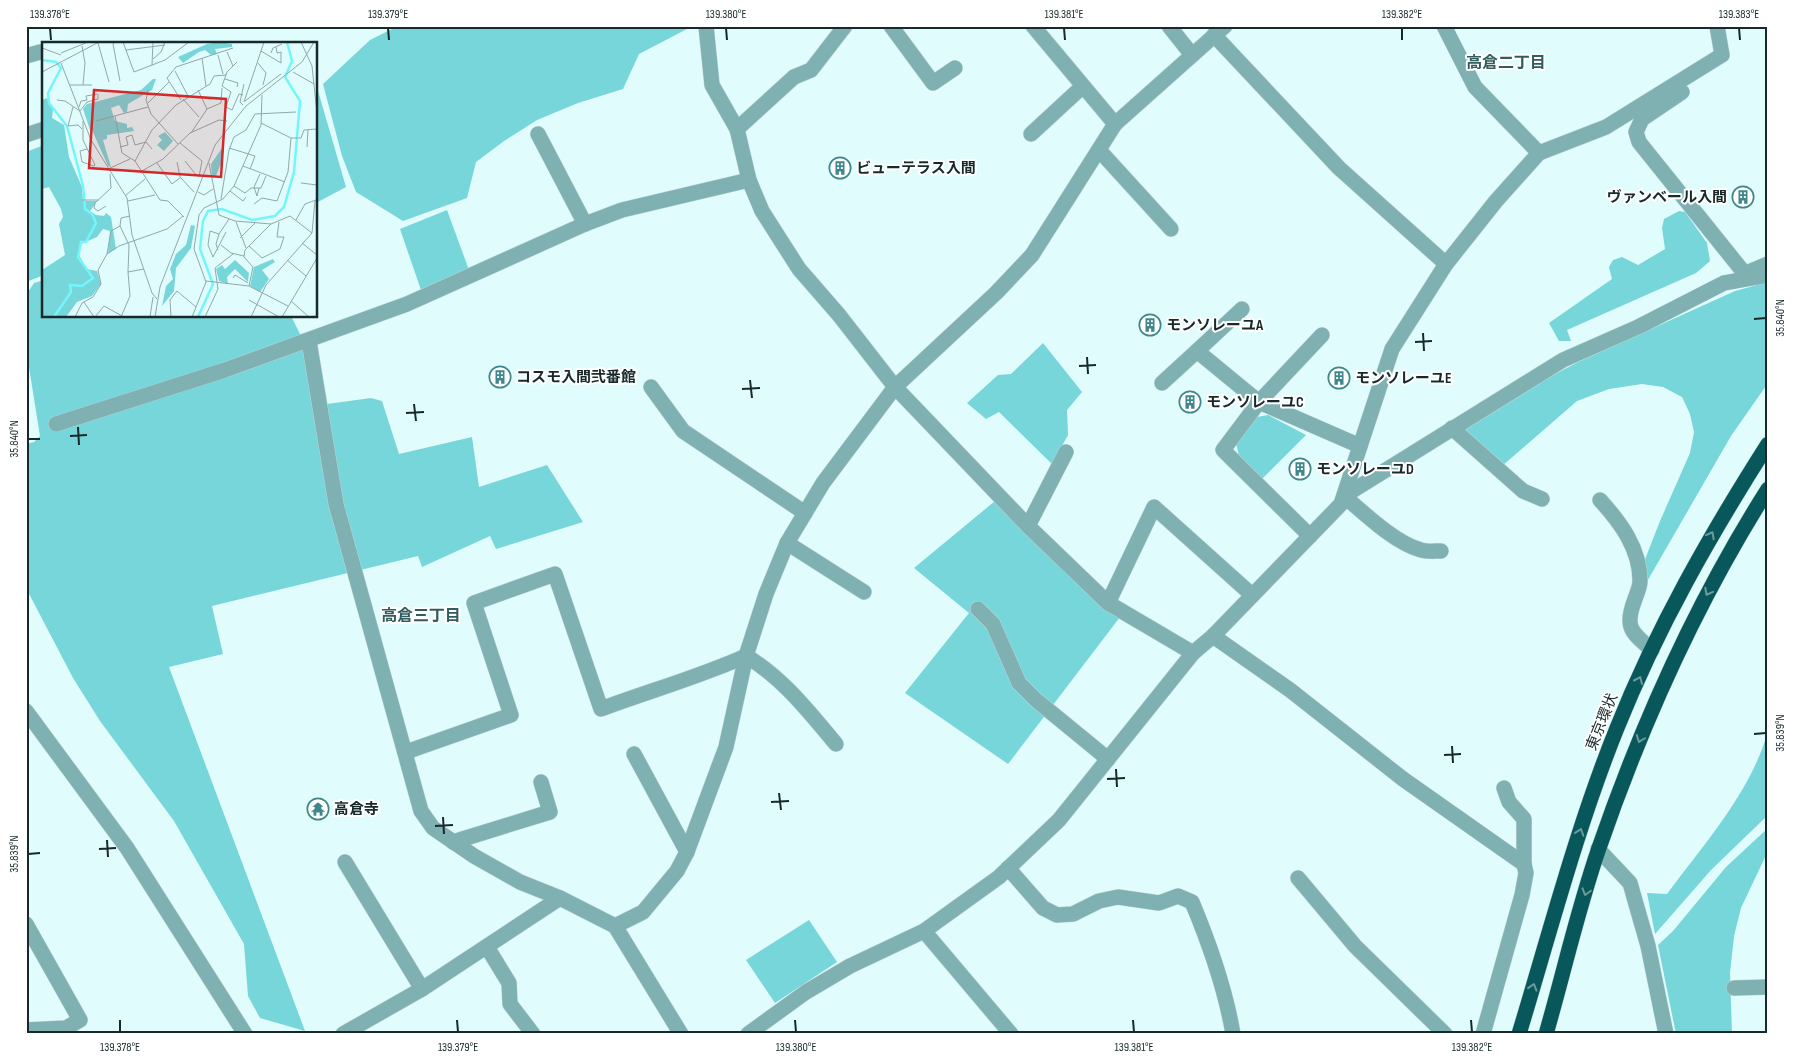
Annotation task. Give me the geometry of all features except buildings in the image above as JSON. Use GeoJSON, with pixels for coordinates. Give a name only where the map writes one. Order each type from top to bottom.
{"type":"FeatureCollection","features":[{"type":"Feature","properties":{"kind":"highway","name":"東京環状"},"geometry":{"type":"LineString","coordinates":[[1519,1034],[1580,834],[1617,728],[1652,650],[1718,522],[1768,444]]}},
{"type":"Feature","properties":{"kind":"highway"},"geometry":{"type":"LineString","coordinates":[[1546,1034],[1598,849],[1644,729],[1688,629],[1740,532],[1768,489]]}},
{"type":"Feature","properties":{"kind":"street"},"geometry":{"type":"LineString","coordinates":[[706,26],[712,85],[737,129],[749,180],[762,210],[799,269],[895,387],[1028,526],[1108,603],[1192,653]]}},
{"type":"Feature","properties":{"kind":"street"},"geometry":{"type":"LineString","coordinates":[[737,129],[794,77],[811,70],[845,26]]}},
{"type":"Feature","properties":{"kind":"street"},"geometry":{"type":"LineString","coordinates":[[891,26],[933,83],[955,68]]}},
{"type":"Feature","properties":{"kind":"street"},"geometry":{"type":"LineString","coordinates":[[1033,26],[1115,124]]}},
{"type":"Feature","properties":{"kind":"street"},"geometry":{"type":"LineString","coordinates":[[1169,26],[1192,55]]}},
{"type":"Feature","properties":{"kind":"street"},"geometry":{"type":"LineString","coordinates":[[1444,26],[1475,87],[1539,153]]}},
{"type":"Feature","properties":{"kind":"street"},"geometry":{"type":"LineString","coordinates":[[1717,26],[1722,55],[1661,100],[1638,124],[1636,132],[1639,142],[1745,274]]}},
{"type":"Feature","properties":{"kind":"street"},"geometry":{"type":"LineString","coordinates":[[615,926],[643,912],[677,871],[687,852],[726,747],[746,656],[766,594],[787,543],[823,483],[895,387],[996,293],[1032,255],[1115,124],[1219,31],[1339,168],[1446,264]]}},
{"type":"Feature","properties":{"kind":"street"},"geometry":{"type":"LineString","coordinates":[[1031,134],[1083,86]]}},
{"type":"Feature","properties":{"kind":"street"},"geometry":{"type":"LineString","coordinates":[[748,1034],[806,992],[850,966],[924,932],[999,877],[1059,820],[1192,653],[1213,636],[1341,504],[1392,349],[1446,264],[1496,201],[1539,153],[1606,127],[1661,100],[1682,92]]}},
{"type":"Feature","properties":{"kind":"street"},"geometry":{"type":"LineString","coordinates":[[26,135],[42,130]]}},
{"type":"Feature","properties":{"kind":"street"},"geometry":{"type":"LineString","coordinates":[[538,134],[585,224]]}},
{"type":"Feature","properties":{"kind":"street"},"geometry":{"type":"LineString","coordinates":[[1099,150],[1171,229]]}},
{"type":"Feature","properties":{"kind":"street"},"geometry":{"type":"LineString","coordinates":[[56,424],[309,341],[416,301],[585,224],[622,210],[749,180]]}},
{"type":"Feature","properties":{"kind":"street"},"geometry":{"type":"LineString","coordinates":[[1344,496],[1563,360],[1647,323],[1768,264]]}},
{"type":"Feature","properties":{"kind":"street"},"geometry":{"type":"LineString","coordinates":[[1724,284],[1768,275]]}},
{"type":"Feature","properties":{"kind":"street"},"geometry":{"type":"LineString","coordinates":[[1162,383],[1242,309]]}},
{"type":"Feature","properties":{"kind":"street"},"geometry":{"type":"LineString","coordinates":[[1310,536],[1223,450],[1259,402],[1322,335]]}},
{"type":"Feature","properties":{"kind":"street"},"geometry":{"type":"LineString","coordinates":[[309,341],[336,504],[406,752],[421,812],[434,828],[453,842],[520,882],[560,898],[615,926],[681,1034]]}},
{"type":"Feature","properties":{"kind":"street"},"geometry":{"type":"LineString","coordinates":[[1197,351],[1259,402],[1360,446]]}},
{"type":"Feature","properties":{"kind":"street"},"geometry":{"type":"LineString","coordinates":[[651,387],[683,430],[805,513]]}},
{"type":"Feature","properties":{"kind":"street"},"geometry":{"type":"LineString","coordinates":[[1452,428],[1524,491],[1542,499]]}},
{"type":"Feature","properties":{"kind":"street"},"geometry":{"type":"LineString","coordinates":[[1028,526],[1066,452]]}},
{"type":"Feature","properties":{"kind":"street"},"geometry":{"type":"LineString","coordinates":[[1344,496],[1388,532],[1403,541],[1422,550],[1441,551]]}},
{"type":"Feature","properties":{"kind":"street"},"geometry":{"type":"LineString","coordinates":[[1600,500],[1619,521],[1633,547],[1640,581],[1629,614],[1629,626],[1636,636],[1652,650]]}},
{"type":"Feature","properties":{"kind":"street"},"geometry":{"type":"LineString","coordinates":[[1108,603],[1154,507],[1252,595]]}},
{"type":"Feature","properties":{"kind":"street"},"geometry":{"type":"LineString","coordinates":[[787,543],[864,592]]}},
{"type":"Feature","properties":{"kind":"street"},"geometry":{"type":"LineString","coordinates":[[406,752],[511,715],[474,603],[555,574],[600,709],[662,686],[714,670],[746,656]]}},
{"type":"Feature","properties":{"kind":"street"},"geometry":{"type":"LineString","coordinates":[[978,609],[993,624],[1019,683],[1036,700],[1108,759]]}},
{"type":"Feature","properties":{"kind":"street"},"geometry":{"type":"LineString","coordinates":[[1213,636],[1290,690],[1403,779],[1524,864]]}},
{"type":"Feature","properties":{"kind":"street"},"geometry":{"type":"LineString","coordinates":[[746,656],[763,666],[796,696],[836,744]]}},
{"type":"Feature","properties":{"kind":"street"},"geometry":{"type":"LineString","coordinates":[[26,711],[127,848],[245,1034]]}},
{"type":"Feature","properties":{"kind":"street"},"geometry":{"type":"LineString","coordinates":[[634,754],[687,852]]}},
{"type":"Feature","properties":{"kind":"street"},"geometry":{"type":"LineString","coordinates":[[453,842],[550,812],[541,782]]}},
{"type":"Feature","properties":{"kind":"street"},"geometry":{"type":"LineString","coordinates":[[1483,1034],[1522,895],[1526,873],[1524,864],[1524,819],[1509,802],[1504,788]]}},
{"type":"Feature","properties":{"kind":"street"},"geometry":{"type":"LineString","coordinates":[[1598,849],[1630,882],[1648,946],[1666,1034]]}},
{"type":"Feature","properties":{"kind":"street"},"geometry":{"type":"LineString","coordinates":[[345,862],[422,989]]}},
{"type":"Feature","properties":{"kind":"street"},"geometry":{"type":"LineString","coordinates":[[1008,868],[1043,908],[1057,915],[1073,914],[1099,901],[1118,897],[1159,903],[1178,896],[1192,902],[1214,953],[1227,998],[1233,1034]]}},
{"type":"Feature","properties":{"kind":"street"},"geometry":{"type":"LineString","coordinates":[[1298,878],[1355,946],[1445,1034]]}},
{"type":"Feature","properties":{"kind":"street"},"geometry":{"type":"LineString","coordinates":[[343,1034],[422,989],[560,898]]}},
{"type":"Feature","properties":{"kind":"street"},"geometry":{"type":"LineString","coordinates":[[26,924],[80,1020],[66,1028],[26,1030]]}},
{"type":"Feature","properties":{"kind":"street"},"geometry":{"type":"LineString","coordinates":[[924,932],[1011,1034]]}},
{"type":"Feature","properties":{"kind":"street"},"geometry":{"type":"LineString","coordinates":[[487,947],[508,983],[510,1004],[533,1034]]}},
{"type":"Feature","properties":{"kind":"street"},"geometry":{"type":"LineString","coordinates":[[1734,988],[1768,987]]}},
{"type":"Feature","properties":{"kind":"shaded area"},"geometry":{"type":"Polygon","coordinates":[[[398,26],[689,26],[687,29],[639,54],[623,89],[578,103],[537,120],[476,162],[467,198],[403,221],[356,192],[342,156],[323,84],[370,40],[398,26]]]}},
{"type":"Feature","properties":{"kind":"shaded area"},"geometry":{"type":"Polygon","coordinates":[[[318,91],[346,187],[318,202],[318,91]]]}},
{"type":"Feature","properties":{"kind":"shaded area"},"geometry":{"type":"Polygon","coordinates":[[[42,146],[42,276],[26,282],[26,152],[42,146]]]}},
{"type":"Feature","properties":{"kind":"shaded area"},"geometry":{"type":"Polygon","coordinates":[[[447,210],[469,270],[421,290],[400,229],[447,210]]]}},
{"type":"Feature","properties":{"kind":"shaded area"},"geometry":{"type":"Polygon","coordinates":[[[1679,211],[1685,212],[1707,243],[1710,261],[1696,273],[1567,330],[1571,341],[1559,341],[1549,323],[1612,279],[1609,267],[1613,260],[1622,257],[1638,265],[1665,249],[1662,228],[1664,219],[1679,211]]]}},
{"type":"Feature","properties":{"kind":"shaded area"},"geometry":{"type":"Polygon","coordinates":[[[42,281],[42,318],[292,318],[301,336],[327,404],[371,398],[382,401],[399,454],[472,437],[479,487],[547,465],[583,522],[496,549],[490,536],[422,567],[418,556],[212,606],[223,654],[169,667],[305,1031],[260,1018],[248,996],[244,944],[174,821],[100,721],[73,678],[26,588],[26,444],[34,442],[40,436],[28,361],[26,295],[34,283],[42,281]]]}},
{"type":"Feature","properties":{"kind":"shaded area"},"geometry":{"type":"Polygon","coordinates":[[[1768,282],[1768,383],[1731,436],[1645,585],[1644,562],[1690,453],[1694,432],[1690,414],[1682,397],[1663,387],[1642,384],[1609,389],[1577,401],[1502,466],[1464,430],[1538,383],[1578,362],[1735,291],[1768,282]]]}},
{"type":"Feature","properties":{"kind":"shaded area"},"geometry":{"type":"Polygon","coordinates":[[[1043,343],[1082,392],[1067,410],[1068,435],[1052,464],[999,412],[986,419],[967,403],[998,375],[1011,374],[1043,343]]]}},
{"type":"Feature","properties":{"kind":"shaded area"},"geometry":{"type":"Polygon","coordinates":[[[1268,415],[1306,435],[1262,479],[1239,456],[1236,443],[1257,417],[1268,415]]]}},
{"type":"Feature","properties":{"kind":"shaded area"},"geometry":{"type":"Polygon","coordinates":[[[995,501],[1120,617],[1008,764],[905,693],[969,613],[914,568],[995,501]]]}},
{"type":"Feature","properties":{"kind":"shaded area"},"geometry":{"type":"Polygon","coordinates":[[[1768,731],[1768,815],[1711,870],[1655,934],[1647,893],[1667,894],[1711,837],[1750,775],[1768,731]]]}},
{"type":"Feature","properties":{"kind":"shaded area"},"geometry":{"type":"Polygon","coordinates":[[[1768,828],[1768,851],[1741,908],[1734,936],[1730,973],[1732,1034],[1676,1034],[1658,945],[1673,931],[1726,867],[1768,828]]]}},
{"type":"Feature","properties":{"kind":"shaded area"},"geometry":{"type":"Polygon","coordinates":[[[809,920],[837,962],[775,1003],[746,960],[809,920]]]}},
{"type":"Feature","properties":{"kind":"place","name":"ビューテラス入間"},"geometry":{"type":"Point","coordinates":[840,168]}},
{"type":"Feature","properties":{"kind":"place","name":"ヴァンベール入間"},"geometry":{"type":"Point","coordinates":[1743,197]}},
{"type":"Feature","properties":{"kind":"place","name":"モンソレーユA"},"geometry":{"type":"Point","coordinates":[1150,325]}},
{"type":"Feature","properties":{"kind":"place","name":"コスモ入間弐番館"},"geometry":{"type":"Point","coordinates":[500,377]}},
{"type":"Feature","properties":{"kind":"place","name":"モンソレーユE"},"geometry":{"type":"Point","coordinates":[1339,378]}},
{"type":"Feature","properties":{"kind":"place","name":"モンソレーユC"},"geometry":{"type":"Point","coordinates":[1190,402]}},
{"type":"Feature","properties":{"kind":"place","name":"モンソレーユD"},"geometry":{"type":"Point","coordinates":[1300,469]}},
{"type":"Feature","properties":{"kind":"place","name":"高倉寺"},"geometry":{"type":"Point","coordinates":[318,809]}},
{"type":"Feature","properties":{"kind":"district","name":"高倉二丁目"},"geometry":{"type":"Point","coordinates":[1506,63]}},
{"type":"Feature","properties":{"kind":"district","name":"高倉三丁目"},"geometry":{"type":"Point","coordinates":[421,616]}}]}
